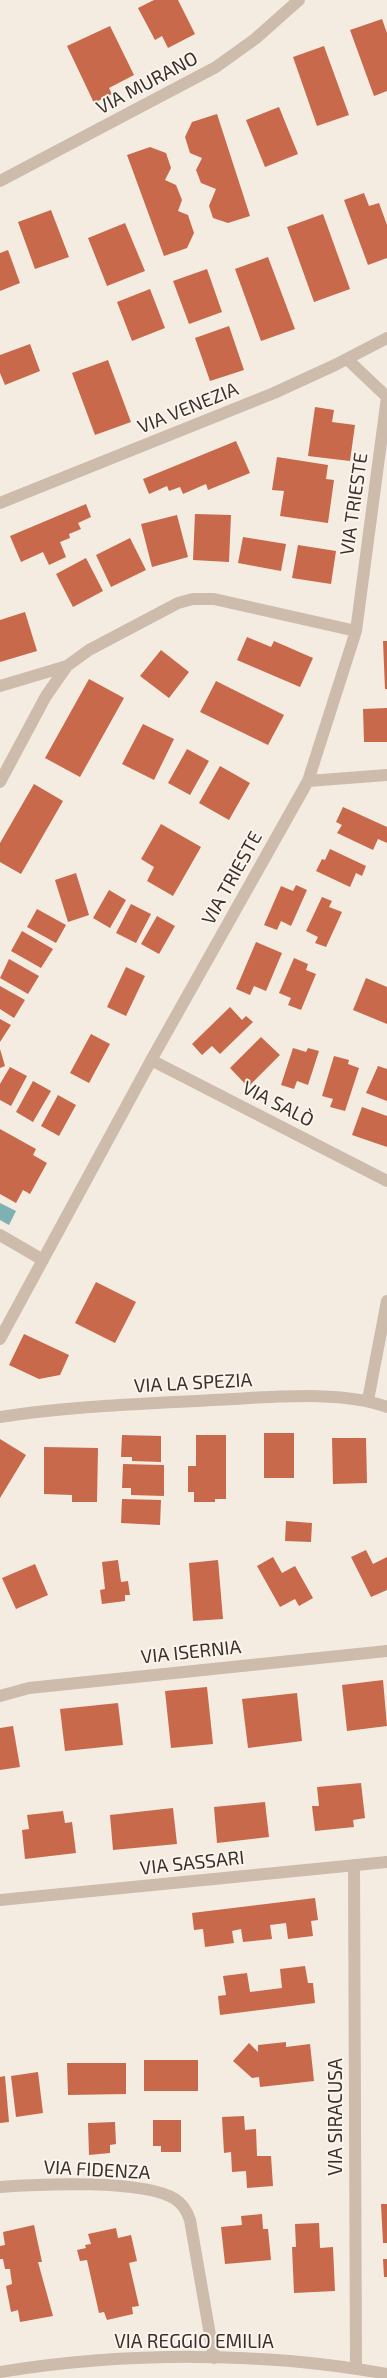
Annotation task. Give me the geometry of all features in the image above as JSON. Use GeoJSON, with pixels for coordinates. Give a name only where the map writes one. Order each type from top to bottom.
{"type":"FeatureCollection","features":[{"type":"Feature","properties":{"kind":"street","name":"VIA MURANO"},"geometry":{"type":"LineString","coordinates":[[0,181],[216,67],[255,39],[299,0]]}},
{"type":"Feature","properties":{"kind":"street","name":"VIA VENEZIA"},"geometry":{"type":"LineString","coordinates":[[0,503],[274,393],[387,338]]}},
{"type":"Feature","properties":{"kind":"street"},"geometry":{"type":"LineString","coordinates":[[347,359],[387,397]]}},
{"type":"Feature","properties":{"kind":"street","name":"VIA TRIESTE"},"geometry":{"type":"LineString","coordinates":[[0,1339],[151,1060],[308,781],[356,631],[387,397]]}},
{"type":"Feature","properties":{"kind":"street"},"geometry":{"type":"LineString","coordinates":[[0,782],[46,696],[67,666],[89,650],[162,610],[193,599],[220,600],[356,631]]}},
{"type":"Feature","properties":{"kind":"street"},"geometry":{"type":"LineString","coordinates":[[0,686],[67,666]]}},
{"type":"Feature","properties":{"kind":"street"},"geometry":{"type":"LineString","coordinates":[[308,781],[387,775]]}},
{"type":"Feature","properties":{"kind":"street","name":"VIA SALÒ"},"geometry":{"type":"LineString","coordinates":[[151,1060],[387,1181]]}},
{"type":"Feature","properties":{"kind":"street"},"geometry":{"type":"LineString","coordinates":[[0,1235],[43,1260]]}},
{"type":"Feature","properties":{"kind":"street"},"geometry":{"type":"LineString","coordinates":[[368,1400],[387,1301]]}},
{"type":"Feature","properties":{"kind":"street","name":"VIA LA SPEZIA"},"geometry":{"type":"LineString","coordinates":[[0,1417],[86,1407],[249,1398],[310,1397],[368,1400],[387,1407]]}},
{"type":"Feature","properties":{"kind":"street","name":"VIA ISERNIA"},"geometry":{"type":"LineString","coordinates":[[0,1696],[29,1688],[387,1650]]}},
{"type":"Feature","properties":{"kind":"street","name":"VIA SASSARI"},"geometry":{"type":"LineString","coordinates":[[0,1900],[387,1862]]}},
{"type":"Feature","properties":{"kind":"street","name":"VIA SIRACUSA"},"geometry":{"type":"LineString","coordinates":[[354,1866],[356,2368]]}},
{"type":"Feature","properties":{"kind":"street","name":"VIA FIDENZA"},"geometry":{"type":"LineString","coordinates":[[0,2187],[70,2184],[141,2189],[160,2192],[181,2204],[190,2220],[214,2358]]}},
{"type":"Feature","properties":{"kind":"street","name":"VIA REGGIO EMILIA"},"geometry":{"type":"LineString","coordinates":[[0,2372],[108,2361],[214,2358],[265,2359],[356,2368],[387,2374]]}},
{"type":"Feature","properties":{"kind":"water"},"geometry":{"type":"Polygon","coordinates":[[[0,1203],[16,1211],[9,1225],[0,1220],[0,1203]]]}},
{"type":"Feature","properties":{"kind":"building"},"geometry":{"type":"Polygon","coordinates":[[[154,0],[178,0],[195,34],[168,48],[162,36],[155,40],[138,8],[154,0]]]}},
{"type":"Feature","properties":{"kind":"building"},"geometry":{"type":"Polygon","coordinates":[[[382,19],[387,33],[387,91],[374,96],[350,30],[382,19]]]}},
{"type":"Feature","properties":{"kind":"building"},"geometry":{"type":"Polygon","coordinates":[[[110,26],[134,75],[109,88],[112,94],[94,103],[67,46],[110,26]]]}},
{"type":"Feature","properties":{"kind":"building"},"geometry":{"type":"Polygon","coordinates":[[[324,46],[349,115],[317,126],[293,57],[324,46]]]}},
{"type":"Feature","properties":{"kind":"building"},"geometry":{"type":"Polygon","coordinates":[[[279,107],[298,154],[265,167],[246,120],[279,107]]]}},
{"type":"Feature","properties":{"kind":"building"},"geometry":{"type":"Polygon","coordinates":[[[217,114],[250,216],[228,223],[213,218],[209,206],[216,189],[201,183],[196,170],[202,158],[190,153],[185,137],[192,122],[217,114]]]}},
{"type":"Feature","properties":{"kind":"building"},"geometry":{"type":"Polygon","coordinates":[[[150,147],[166,153],[171,168],[165,180],[176,185],[182,200],[178,211],[188,215],[194,233],[187,248],[164,256],[127,155],[150,147]]]}},
{"type":"Feature","properties":{"kind":"building"},"geometry":{"type":"Polygon","coordinates":[[[364,193],[369,206],[379,203],[387,225],[387,258],[368,265],[344,200],[364,193]]]}},
{"type":"Feature","properties":{"kind":"building"},"geometry":{"type":"Polygon","coordinates":[[[51,210],[69,257],[35,269],[18,222],[51,210]]]}},
{"type":"Feature","properties":{"kind":"building"},"geometry":{"type":"Polygon","coordinates":[[[323,214],[350,289],[314,302],[287,227],[323,214]]]}},
{"type":"Feature","properties":{"kind":"building"},"geometry":{"type":"Polygon","coordinates":[[[125,223],[145,271],[107,286],[88,238],[125,223]]]}},
{"type":"Feature","properties":{"kind":"building"},"geometry":{"type":"Polygon","coordinates":[[[8,250],[20,283],[0,291],[0,253],[8,250]]]}},
{"type":"Feature","properties":{"kind":"building"},"geometry":{"type":"Polygon","coordinates":[[[268,257],[295,329],[261,341],[235,269],[268,257]]]}},
{"type":"Feature","properties":{"kind":"building"},"geometry":{"type":"Polygon","coordinates":[[[207,269],[222,312],[189,324],[173,281],[207,269]]]}},
{"type":"Feature","properties":{"kind":"building"},"geometry":{"type":"Polygon","coordinates":[[[150,289],[165,328],[132,341],[117,302],[150,289]]]}},
{"type":"Feature","properties":{"kind":"building"},"geometry":{"type":"Polygon","coordinates":[[[229,326],[244,370],[210,381],[195,338],[229,326]]]}},
{"type":"Feature","properties":{"kind":"building"},"geometry":{"type":"Polygon","coordinates":[[[30,344],[40,371],[5,385],[0,373],[0,355],[30,344]]]}},
{"type":"Feature","properties":{"kind":"building"},"geometry":{"type":"Polygon","coordinates":[[[108,360],[131,422],[95,435],[72,373],[108,360]]]}},
{"type":"Feature","properties":{"kind":"building"},"geometry":{"type":"Polygon","coordinates":[[[315,407],[334,410],[332,422],[355,425],[350,461],[308,456],[315,407]]]}},
{"type":"Feature","properties":{"kind":"building"},"geometry":{"type":"Polygon","coordinates":[[[236,441],[250,473],[208,490],[206,484],[183,494],[180,487],[169,491],[167,486],[149,494],[143,479],[236,441]]]}},
{"type":"Feature","properties":{"kind":"building"},"geometry":{"type":"Polygon","coordinates":[[[277,457],[328,465],[326,479],[334,480],[328,523],[280,516],[284,491],[272,490],[277,457]]]}},
{"type":"Feature","properties":{"kind":"building"},"geometry":{"type":"Polygon","coordinates":[[[86,504],[91,517],[78,523],[81,529],[69,534],[70,538],[60,542],[66,557],[49,565],[43,552],[21,562],[10,536],[86,504]]]}},
{"type":"Feature","properties":{"kind":"building"},"geometry":{"type":"Polygon","coordinates":[[[195,514],[231,515],[229,562],[193,560],[195,514]]]}},
{"type":"Feature","properties":{"kind":"building"},"geometry":{"type":"Polygon","coordinates":[[[177,515],[188,557],[152,567],[141,524],[177,515]]]}},
{"type":"Feature","properties":{"kind":"building"},"geometry":{"type":"Polygon","coordinates":[[[243,537],[286,544],[281,571],[238,563],[243,537]]]}},
{"type":"Feature","properties":{"kind":"building"},"geometry":{"type":"Polygon","coordinates":[[[130,538],[146,570],[111,587],[96,555],[130,538]]]}},
{"type":"Feature","properties":{"kind":"building"},"geometry":{"type":"Polygon","coordinates":[[[298,545],[336,551],[331,584],[292,578],[298,545]]]}},
{"type":"Feature","properties":{"kind":"building"},"geometry":{"type":"Polygon","coordinates":[[[86,558],[103,591],[73,607],[56,574],[86,558]]]}},
{"type":"Feature","properties":{"kind":"building"},"geometry":{"type":"Polygon","coordinates":[[[25,612],[37,651],[0,662],[0,620],[25,612]]]}},
{"type":"Feature","properties":{"kind":"building"},"geometry":{"type":"Polygon","coordinates":[[[247,637],[271,647],[274,641],[313,658],[300,687],[237,660],[247,637]]]}},
{"type":"Feature","properties":{"kind":"building"},"geometry":{"type":"Polygon","coordinates":[[[383,641],[387,641],[387,689],[385,689],[383,641]]]}},
{"type":"Feature","properties":{"kind":"building"},"geometry":{"type":"Polygon","coordinates":[[[161,650],[189,672],[169,698],[140,676],[161,650]]]}},
{"type":"Feature","properties":{"kind":"building"},"geometry":{"type":"Polygon","coordinates":[[[89,679],[124,698],[80,777],[45,758],[89,679]]]}},
{"type":"Feature","properties":{"kind":"building"},"geometry":{"type":"Polygon","coordinates":[[[216,681],[284,715],[268,745],[200,712],[216,681]]]}},
{"type":"Feature","properties":{"kind":"building"},"geometry":{"type":"Polygon","coordinates":[[[387,708],[387,742],[364,742],[363,709],[387,708]]]}},
{"type":"Feature","properties":{"kind":"building"},"geometry":{"type":"Polygon","coordinates":[[[143,724],[174,739],[154,780],[122,764],[143,724]]]}},
{"type":"Feature","properties":{"kind":"building"},"geometry":{"type":"Polygon","coordinates":[[[187,749],[209,761],[190,795],[168,783],[187,749]]]}},
{"type":"Feature","properties":{"kind":"building"},"geometry":{"type":"Polygon","coordinates":[[[220,766],[250,783],[229,820],[199,803],[220,766]]]}},
{"type":"Feature","properties":{"kind":"building"},"geometry":{"type":"Polygon","coordinates":[[[34,784],[63,801],[21,874],[0,862],[0,843],[34,784]]]}},
{"type":"Feature","properties":{"kind":"building"},"geometry":{"type":"Polygon","coordinates":[[[343,807],[387,827],[387,843],[378,839],[373,850],[337,833],[342,825],[336,822],[343,807]]]}},
{"type":"Feature","properties":{"kind":"building"},"geometry":{"type":"Polygon","coordinates":[[[161,824],[201,847],[173,896],[147,881],[154,867],[141,859],[161,824]]]}},
{"type":"Feature","properties":{"kind":"building"},"geometry":{"type":"Polygon","coordinates":[[[330,849],[366,866],[362,876],[356,873],[350,887],[316,871],[322,859],[325,860],[330,849]]]}},
{"type":"Feature","properties":{"kind":"building"},"geometry":{"type":"Polygon","coordinates":[[[76,873],[89,915],[68,922],[55,880],[76,873]]]}},
{"type":"Feature","properties":{"kind":"building"},"geometry":{"type":"Polygon","coordinates":[[[296,885],[307,890],[291,926],[281,921],[277,930],[264,925],[281,886],[293,891],[296,885]]]}},
{"type":"Feature","properties":{"kind":"building"},"geometry":{"type":"Polygon","coordinates":[[[109,890],[126,900],[110,928],[93,918],[109,890]]]}},
{"type":"Feature","properties":{"kind":"building"},"geometry":{"type":"Polygon","coordinates":[[[322,897],[332,901],[329,907],[342,912],[326,947],[315,943],[318,937],[306,931],[322,897]]]}},
{"type":"Feature","properties":{"kind":"building"},"geometry":{"type":"Polygon","coordinates":[[[131,904],[151,914],[136,943],[116,933],[131,904]]]}},
{"type":"Feature","properties":{"kind":"building"},"geometry":{"type":"Polygon","coordinates":[[[37,909],[66,925],[56,943],[27,927],[37,909]]]}},
{"type":"Feature","properties":{"kind":"building"},"geometry":{"type":"Polygon","coordinates":[[[157,916],[175,926],[159,954],[141,944],[157,916]]]}},
{"type":"Feature","properties":{"kind":"building"},"geometry":{"type":"Polygon","coordinates":[[[22,931],[53,949],[41,968],[11,951],[22,931]]]}},
{"type":"Feature","properties":{"kind":"building"},"geometry":{"type":"Polygon","coordinates":[[[256,942],[282,953],[266,991],[254,986],[250,995],[236,989],[256,942]]]}},
{"type":"Feature","properties":{"kind":"building"},"geometry":{"type":"Polygon","coordinates":[[[294,958],[308,964],[306,970],[316,974],[301,1010],[288,1005],[291,998],[279,993],[294,958]]]}},
{"type":"Feature","properties":{"kind":"building"},"geometry":{"type":"Polygon","coordinates":[[[9,959],[39,976],[28,994],[0,978],[9,959]]]}},
{"type":"Feature","properties":{"kind":"building"},"geometry":{"type":"Polygon","coordinates":[[[126,967],[145,976],[126,1016],[107,1007],[126,967]]]}},
{"type":"Feature","properties":{"kind":"building"},"geometry":{"type":"Polygon","coordinates":[[[366,978],[387,987],[387,1024],[353,1010],[366,978]]]}},
{"type":"Feature","properties":{"kind":"building"},"geometry":{"type":"Polygon","coordinates":[[[0,986],[25,1000],[14,1018],[0,1009],[0,986]]]}},
{"type":"Feature","properties":{"kind":"building"},"geometry":{"type":"Polygon","coordinates":[[[230,1007],[242,1020],[246,1016],[253,1022],[220,1054],[212,1046],[202,1055],[192,1044],[230,1007]]]}},
{"type":"Feature","properties":{"kind":"building"},"geometry":{"type":"Polygon","coordinates":[[[0,1019],[11,1025],[0,1042],[0,1019]]]}},
{"type":"Feature","properties":{"kind":"building"},"geometry":{"type":"Polygon","coordinates":[[[91,1034],[110,1044],[89,1083],[70,1073],[91,1034]]]}},
{"type":"Feature","properties":{"kind":"building"},"geometry":{"type":"Polygon","coordinates":[[[261,1037],[280,1055],[248,1087],[230,1068],[261,1037]]]}},
{"type":"Feature","properties":{"kind":"building"},"geometry":{"type":"Polygon","coordinates":[[[293,1048],[306,1052],[308,1048],[319,1051],[308,1085],[297,1081],[294,1089],[281,1085],[293,1048]]]}},
{"type":"Feature","properties":{"kind":"building"},"geometry":{"type":"Polygon","coordinates":[[[0,1049],[5,1066],[0,1068],[0,1049]]]}},
{"type":"Feature","properties":{"kind":"building"},"geometry":{"type":"Polygon","coordinates":[[[334,1056],[349,1060],[348,1064],[359,1068],[345,1111],[330,1107],[333,1099],[322,1096],[334,1056]]]}},
{"type":"Feature","properties":{"kind":"building"},"geometry":{"type":"Polygon","coordinates":[[[378,1066],[387,1069],[387,1101],[366,1093],[378,1066]]]}},
{"type":"Feature","properties":{"kind":"building"},"geometry":{"type":"Polygon","coordinates":[[[10,1067],[27,1076],[11,1106],[0,1100],[0,1084],[10,1067]]]}},
{"type":"Feature","properties":{"kind":"building"},"geometry":{"type":"Polygon","coordinates":[[[33,1081],[51,1091],[33,1122],[16,1112],[33,1081]]]}},
{"type":"Feature","properties":{"kind":"building"},"geometry":{"type":"Polygon","coordinates":[[[58,1095],[76,1105],[59,1136],[41,1126],[58,1095]]]}},
{"type":"Feature","properties":{"kind":"building"},"geometry":{"type":"Polygon","coordinates":[[[362,1107],[387,1116],[387,1147],[352,1135],[362,1107]]]}},
{"type":"Feature","properties":{"kind":"building"},"geometry":{"type":"Polygon","coordinates":[[[0,1129],[36,1149],[33,1155],[47,1163],[30,1194],[23,1190],[16,1203],[0,1194],[0,1129]]]}},
{"type":"Feature","properties":{"kind":"building"},"geometry":{"type":"Polygon","coordinates":[[[96,1282],[136,1302],[115,1343],[75,1323],[96,1282]]]}},
{"type":"Feature","properties":{"kind":"building"},"geometry":{"type":"Polygon","coordinates":[[[24,1334],[69,1355],[60,1375],[39,1379],[9,1365],[24,1334]]]}},
{"type":"Feature","properties":{"kind":"building"},"geometry":{"type":"Polygon","coordinates":[[[264,1433],[294,1433],[294,1478],[264,1478],[264,1433]]]}},
{"type":"Feature","properties":{"kind":"building"},"geometry":{"type":"Polygon","coordinates":[[[122,1435],[161,1436],[161,1462],[132,1461],[132,1457],[121,1457],[122,1435]]]}},
{"type":"Feature","properties":{"kind":"building"},"geometry":{"type":"Polygon","coordinates":[[[196,1435],[226,1435],[226,1499],[215,1499],[215,1502],[194,1502],[194,1492],[188,1492],[188,1466],[196,1466],[196,1435]]]}},
{"type":"Feature","properties":{"kind":"building"},"geometry":{"type":"Polygon","coordinates":[[[332,1438],[366,1438],[367,1483],[333,1484],[332,1438]]]}},
{"type":"Feature","properties":{"kind":"building"},"geometry":{"type":"Polygon","coordinates":[[[0,1439],[26,1455],[0,1498],[0,1439]]]}},
{"type":"Feature","properties":{"kind":"building"},"geometry":{"type":"Polygon","coordinates":[[[44,1447],[98,1448],[97,1502],[72,1502],[72,1495],[44,1494],[44,1447]]]}},
{"type":"Feature","properties":{"kind":"building"},"geometry":{"type":"Polygon","coordinates":[[[123,1464],[164,1465],[164,1496],[131,1495],[131,1488],[122,1488],[123,1464]]]}},
{"type":"Feature","properties":{"kind":"building"},"geometry":{"type":"Polygon","coordinates":[[[122,1499],[161,1500],[160,1525],[121,1523],[122,1499]]]}},
{"type":"Feature","properties":{"kind":"building"},"geometry":{"type":"Polygon","coordinates":[[[286,1521],[312,1523],[311,1542],[285,1541],[286,1521]]]}},
{"type":"Feature","properties":{"kind":"building"},"geometry":{"type":"Polygon","coordinates":[[[366,1550],[373,1564],[387,1557],[387,1590],[371,1597],[351,1557],[366,1550]]]}},
{"type":"Feature","properties":{"kind":"building"},"geometry":{"type":"Polygon","coordinates":[[[273,1557],[282,1573],[295,1566],[313,1598],[299,1606],[295,1599],[280,1607],[257,1566],[273,1557]]]}},
{"type":"Feature","properties":{"kind":"building"},"geometry":{"type":"Polygon","coordinates":[[[118,1560],[121,1582],[128,1581],[130,1595],[125,1595],[125,1601],[102,1604],[100,1590],[105,1589],[102,1562],[118,1560]]]}},
{"type":"Feature","properties":{"kind":"building"},"geometry":{"type":"Polygon","coordinates":[[[218,1560],[223,1619],[193,1621],[189,1563],[218,1560]]]}},
{"type":"Feature","properties":{"kind":"building"},"geometry":{"type":"Polygon","coordinates":[[[35,1564],[48,1595],[16,1609],[2,1578],[35,1564]]]}},
{"type":"Feature","properties":{"kind":"building"},"geometry":{"type":"Polygon","coordinates":[[[383,1680],[387,1726],[347,1731],[342,1685],[383,1680]]]}},
{"type":"Feature","properties":{"kind":"building"},"geometry":{"type":"Polygon","coordinates":[[[207,1687],[213,1744],[171,1748],[165,1691],[207,1687]]]}},
{"type":"Feature","properties":{"kind":"building"},"geometry":{"type":"Polygon","coordinates":[[[297,1693],[302,1741],[248,1748],[242,1699],[297,1693]]]}},
{"type":"Feature","properties":{"kind":"building"},"geometry":{"type":"Polygon","coordinates":[[[118,1703],[123,1745],[65,1751],[60,1709],[118,1703]]]}},
{"type":"Feature","properties":{"kind":"building"},"geometry":{"type":"Polygon","coordinates":[[[13,1726],[20,1767],[0,1770],[0,1728],[13,1726]]]}},
{"type":"Feature","properties":{"kind":"building"},"geometry":{"type":"Polygon","coordinates":[[[361,1783],[365,1818],[353,1820],[354,1827],[315,1831],[312,1806],[319,1806],[317,1787],[361,1783]]]}},
{"type":"Feature","properties":{"kind":"building"},"geometry":{"type":"Polygon","coordinates":[[[265,1802],[269,1837],[217,1843],[214,1807],[265,1802]]]}},
{"type":"Feature","properties":{"kind":"building"},"geometry":{"type":"Polygon","coordinates":[[[173,1808],[177,1844],[113,1850],[110,1815],[173,1808]]]}},
{"type":"Feature","properties":{"kind":"building"},"geometry":{"type":"Polygon","coordinates":[[[63,1811],[65,1823],[72,1822],[76,1853],[25,1859],[22,1830],[29,1829],[27,1815],[63,1811]]]}},
{"type":"Feature","properties":{"kind":"building"},"geometry":{"type":"Polygon","coordinates":[[[315,1898],[318,1920],[311,1921],[313,1936],[288,1939],[286,1923],[270,1925],[272,1939],[243,1942],[241,1929],[232,1931],[234,1943],[205,1947],[203,1929],[194,1930],[192,1913],[315,1898]]]}},
{"type":"Feature","properties":{"kind":"building"},"geometry":{"type":"Polygon","coordinates":[[[305,1966],[308,1983],[313,1983],[315,2003],[220,2015],[218,1996],[226,1995],[223,1976],[247,1973],[250,1992],[282,1988],[280,1969],[305,1966]]]}},
{"type":"Feature","properties":{"kind":"building"},"geometry":{"type":"Polygon","coordinates":[[[286,2042],[286,2047],[310,2044],[314,2081],[260,2087],[259,2077],[252,2078],[233,2061],[249,2043],[258,2052],[258,2045],[286,2042]]]}},
{"type":"Feature","properties":{"kind":"building"},"geometry":{"type":"Polygon","coordinates":[[[144,2060],[198,2060],[198,2091],[144,2091],[144,2060]]]}},
{"type":"Feature","properties":{"kind":"building"},"geometry":{"type":"Polygon","coordinates":[[[67,2063],[126,2063],[126,2094],[68,2095],[67,2063]]]}},
{"type":"Feature","properties":{"kind":"building"},"geometry":{"type":"Polygon","coordinates":[[[38,2072],[43,2113],[16,2117],[11,2076],[38,2072]]]}},
{"type":"Feature","properties":{"kind":"building"},"geometry":{"type":"Polygon","coordinates":[[[5,2076],[9,2122],[0,2123],[0,2077],[5,2076]]]}},
{"type":"Feature","properties":{"kind":"building"},"geometry":{"type":"Polygon","coordinates":[[[244,2116],[245,2130],[256,2129],[257,2156],[271,2156],[273,2186],[247,2188],[246,2171],[232,2172],[231,2152],[224,2153],[222,2117],[244,2116]]]}},
{"type":"Feature","properties":{"kind":"building"},"geometry":{"type":"Polygon","coordinates":[[[153,2120],[181,2120],[181,2152],[161,2152],[161,2146],[153,2146],[153,2120]]]}},
{"type":"Feature","properties":{"kind":"building"},"geometry":{"type":"Polygon","coordinates":[[[115,2122],[116,2144],[110,2145],[110,2153],[89,2155],[88,2123],[115,2122]]]}},
{"type":"Feature","properties":{"kind":"building"},"geometry":{"type":"Polygon","coordinates":[[[381,2204],[387,2204],[387,2243],[383,2243],[381,2204]]]}},
{"type":"Feature","properties":{"kind":"building"},"geometry":{"type":"Polygon","coordinates":[[[262,2214],[263,2229],[268,2229],[271,2260],[225,2264],[221,2227],[242,2225],[241,2216],[262,2214]]]}},
{"type":"Feature","properties":{"kind":"building"},"geometry":{"type":"Polygon","coordinates":[[[319,2223],[320,2248],[333,2247],[335,2291],[294,2293],[292,2247],[296,2247],[295,2224],[319,2223]]]}},
{"type":"Feature","properties":{"kind":"building"},"geometry":{"type":"Polygon","coordinates":[[[34,2225],[42,2262],[38,2262],[53,2316],[20,2322],[18,2310],[11,2312],[6,2286],[12,2284],[10,2269],[5,2269],[3,2259],[0,2259],[0,2246],[5,2245],[3,2232],[34,2225]]]}},
{"type":"Feature","properties":{"kind":"building"},"geometry":{"type":"Polygon","coordinates":[[[116,2228],[118,2238],[131,2235],[137,2261],[129,2263],[139,2306],[132,2307],[133,2314],[107,2320],[104,2312],[99,2313],[87,2260],[80,2261],[77,2250],[86,2248],[85,2245],[91,2244],[88,2234],[116,2228]]]}},
{"type":"Feature","properties":{"kind":"building"},"geometry":{"type":"Polygon","coordinates":[[[383,2259],[387,2259],[387,2277],[384,2277],[383,2259]]]}}]}
